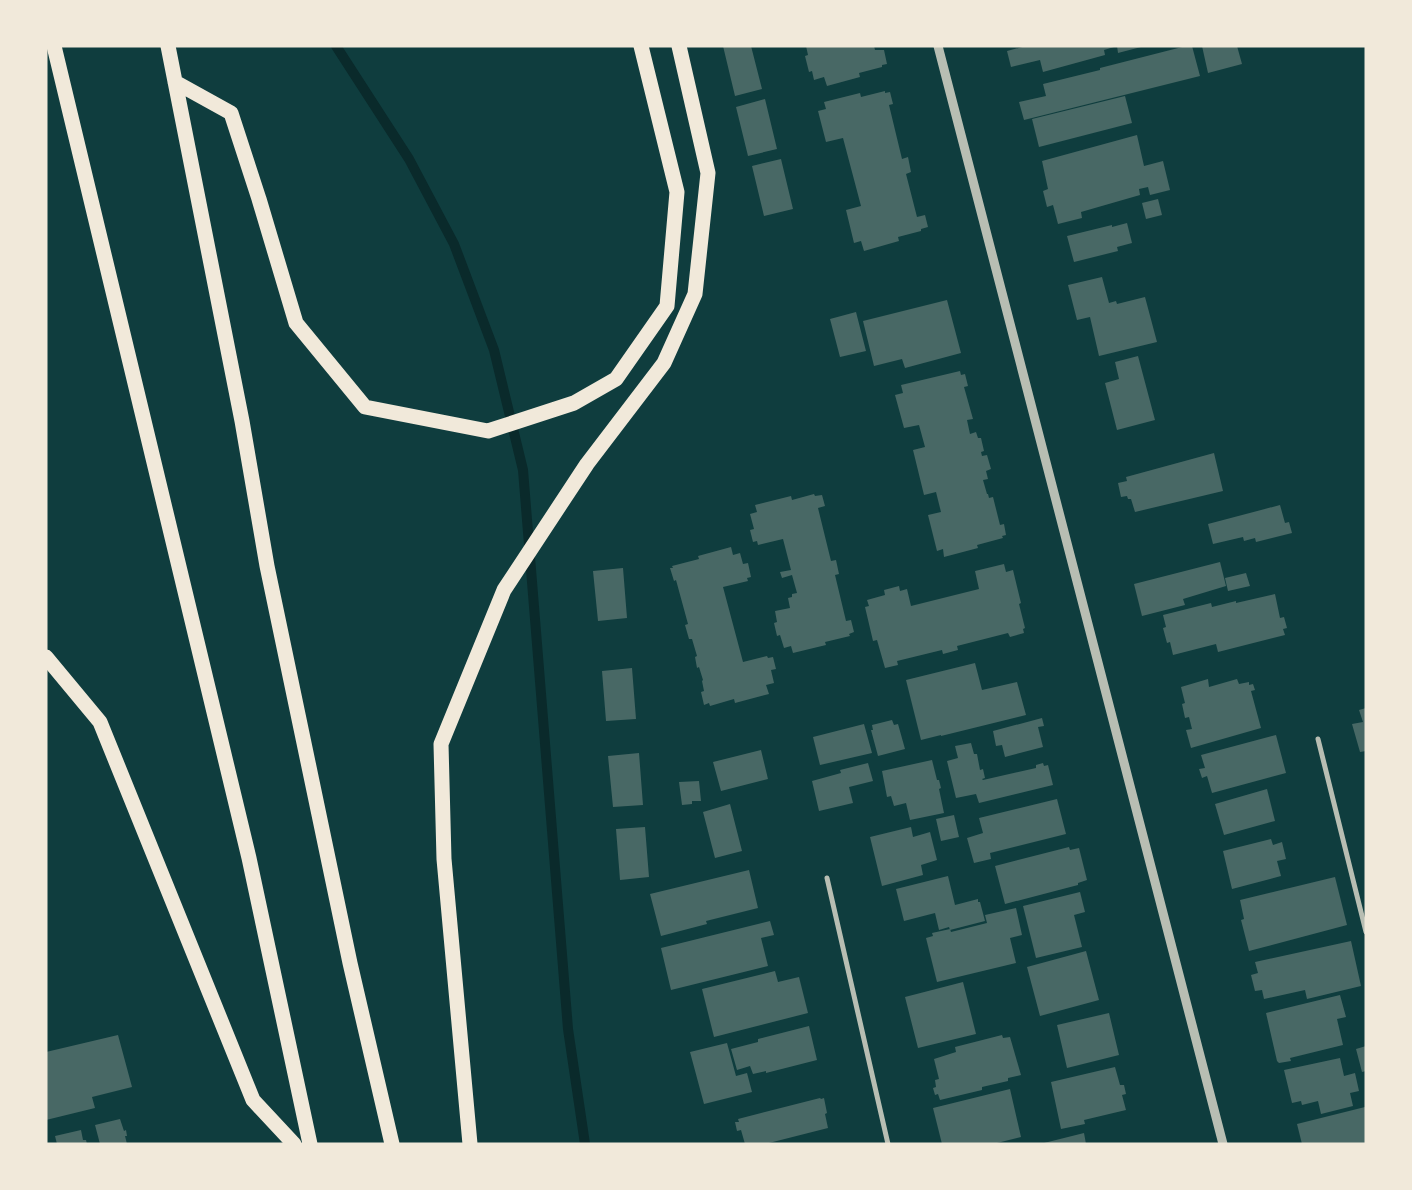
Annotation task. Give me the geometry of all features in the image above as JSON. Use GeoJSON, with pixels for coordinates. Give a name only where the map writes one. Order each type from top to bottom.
{"type":"FeatureCollection","features":[{"type":"Feature","properties":{"kind":"highway"},"geometry":{"type":"LineString","coordinates":[[54,46],[249,858],[310,1144]]}},
{"type":"Feature","properties":{"kind":"highway"},"geometry":{"type":"LineString","coordinates":[[168,46],[242,421],[266,566],[350,963],[392,1144]]}},
{"type":"Feature","properties":{"kind":"highway"},"geometry":{"type":"LineString","coordinates":[[175,82],[230,113],[259,199],[296,323],[365,406],[488,432],[574,403],[616,379],[667,306],[677,192],[641,46]]}},
{"type":"Feature","properties":{"kind":"highway"},"geometry":{"type":"LineString","coordinates":[[470,1144],[444,859],[441,744],[504,590],[587,464],[664,362],[695,294],[708,174],[679,46]]}},
{"type":"Feature","properties":{"kind":"highway"},"geometry":{"type":"LineString","coordinates":[[46,658],[100,722],[253,1100],[294,1144]]}},
{"type":"Feature","properties":{"kind":"street"},"geometry":{"type":"LineString","coordinates":[[938,46],[1223,1144]]}},
{"type":"Feature","properties":{"kind":"street"},"geometry":{"type":"LineString","coordinates":[[1318,739],[1366,932]]}},
{"type":"Feature","properties":{"kind":"street"},"geometry":{"type":"LineString","coordinates":[[827,878],[888,1144]]}},
{"type":"Feature","properties":{"kind":"building"},"geometry":{"type":"Polygon","coordinates":[[[723,46],[751,46],[762,89],[735,96],[723,46]]]}},
{"type":"Feature","properties":{"kind":"building"},"geometry":{"type":"Polygon","coordinates":[[[806,46],[874,46],[875,50],[884,50],[887,64],[859,73],[860,77],[827,86],[824,77],[814,80],[812,71],[809,72],[805,56],[808,55],[806,46]]]}},
{"type":"Feature","properties":{"kind":"building"},"geometry":{"type":"Polygon","coordinates":[[[1026,46],[1114,47],[1104,50],[1105,55],[1043,72],[1040,60],[1011,67],[1007,51],[1026,46]]]}},
{"type":"Feature","properties":{"kind":"building"},"geometry":{"type":"Polygon","coordinates":[[[1117,46],[1141,46],[1141,47],[1118,53],[1117,46]]]}},
{"type":"Feature","properties":{"kind":"building"},"geometry":{"type":"Polygon","coordinates":[[[1192,46],[1200,76],[1024,120],[1019,102],[1046,96],[1043,84],[1192,46]]]}},
{"type":"Feature","properties":{"kind":"building"},"geometry":{"type":"Polygon","coordinates":[[[1202,46],[1237,46],[1242,64],[1208,73],[1202,46]]]}},
{"type":"Feature","properties":{"kind":"building"},"geometry":{"type":"Polygon","coordinates":[[[885,91],[885,93],[890,92],[893,104],[889,105],[902,159],[908,157],[911,172],[906,174],[917,217],[925,215],[928,227],[921,229],[921,231],[898,237],[899,241],[864,251],[861,241],[854,243],[846,210],[861,206],[843,138],[826,142],[818,111],[826,109],[824,102],[860,93],[861,97],[885,91]]]}},
{"type":"Feature","properties":{"kind":"building"},"geometry":{"type":"Polygon","coordinates":[[[1125,96],[1132,123],[1039,147],[1032,119],[1125,96]]]}},
{"type":"Feature","properties":{"kind":"building"},"geometry":{"type":"Polygon","coordinates":[[[765,99],[777,149],[748,156],[736,107],[765,99]]]}},
{"type":"Feature","properties":{"kind":"building"},"geometry":{"type":"Polygon","coordinates":[[[1137,135],[1144,166],[1163,161],[1170,190],[1150,195],[1148,187],[1139,189],[1140,195],[1081,212],[1082,218],[1058,224],[1053,205],[1047,207],[1043,191],[1048,189],[1042,161],[1137,135]]]}},
{"type":"Feature","properties":{"kind":"building"},"geometry":{"type":"Polygon","coordinates":[[[781,159],[793,209],[764,216],[752,166],[781,159]]]}},
{"type":"Feature","properties":{"kind":"building"},"geometry":{"type":"Polygon","coordinates":[[[1158,199],[1162,215],[1146,219],[1142,203],[1158,199]]]}},
{"type":"Feature","properties":{"kind":"building"},"geometry":{"type":"Polygon","coordinates":[[[1127,223],[1132,243],[1117,247],[1118,251],[1074,262],[1067,236],[1127,223]]]}},
{"type":"Feature","properties":{"kind":"building"},"geometry":{"type":"Polygon","coordinates":[[[1102,277],[1109,303],[1116,301],[1117,304],[1145,297],[1157,342],[1099,356],[1090,317],[1077,320],[1068,285],[1102,277]]]}},
{"type":"Feature","properties":{"kind":"building"},"geometry":{"type":"Polygon","coordinates":[[[947,300],[961,353],[905,368],[902,359],[874,366],[863,321],[947,300]]]}},
{"type":"Feature","properties":{"kind":"building"},"geometry":{"type":"Polygon","coordinates":[[[856,312],[866,351],[840,357],[830,319],[856,312]]]}},
{"type":"Feature","properties":{"kind":"building"},"geometry":{"type":"Polygon","coordinates":[[[1138,356],[1155,420],[1117,430],[1105,383],[1119,379],[1115,362],[1138,356]]]}},
{"type":"Feature","properties":{"kind":"building"},"geometry":{"type":"Polygon","coordinates":[[[960,371],[961,375],[965,374],[968,386],[964,387],[973,419],[967,420],[970,434],[976,432],[978,438],[981,438],[984,451],[981,452],[982,456],[987,455],[991,469],[986,471],[988,479],[983,480],[989,498],[993,497],[1000,525],[1004,524],[1006,535],[1002,536],[1003,538],[977,545],[978,548],[944,557],[943,549],[937,551],[928,515],[941,512],[936,492],[924,495],[913,450],[925,447],[919,425],[904,428],[895,395],[903,393],[901,385],[960,371]]]}},
{"type":"Feature","properties":{"kind":"building"},"geometry":{"type":"Polygon","coordinates":[[[1214,453],[1223,491],[1135,512],[1131,499],[1128,499],[1127,496],[1121,497],[1118,483],[1127,481],[1126,477],[1214,453]]]}},
{"type":"Feature","properties":{"kind":"building"},"geometry":{"type":"Polygon","coordinates":[[[814,494],[815,496],[822,495],[825,506],[818,508],[831,561],[836,560],[839,574],[835,575],[846,621],[851,620],[854,632],[849,634],[850,636],[825,642],[826,645],[793,653],[791,646],[784,648],[780,635],[777,636],[774,623],[777,622],[775,611],[790,608],[788,598],[792,597],[792,594],[797,593],[792,575],[782,578],[780,572],[791,570],[783,539],[758,545],[757,541],[753,542],[750,530],[754,529],[750,514],[757,512],[755,505],[791,496],[792,500],[814,494]]]}},
{"type":"Feature","properties":{"kind":"building"},"geometry":{"type":"Polygon","coordinates":[[[1280,505],[1285,523],[1289,522],[1292,533],[1256,542],[1255,538],[1244,541],[1243,537],[1213,544],[1208,524],[1280,505]]]}},
{"type":"Feature","properties":{"kind":"building"},"geometry":{"type":"Polygon","coordinates":[[[731,547],[733,555],[740,553],[743,564],[748,563],[751,577],[747,578],[748,581],[723,587],[743,662],[767,656],[768,658],[773,657],[776,669],[771,670],[774,683],[766,685],[769,694],[735,703],[734,699],[710,706],[709,703],[704,705],[701,692],[704,691],[703,680],[699,667],[697,668],[695,657],[697,656],[692,639],[689,639],[685,625],[688,624],[676,580],[674,581],[670,568],[699,559],[698,556],[731,547]]]}},
{"type":"Feature","properties":{"kind":"building"},"geometry":{"type":"Polygon","coordinates":[[[1220,562],[1226,586],[1183,599],[1185,605],[1142,616],[1134,584],[1220,562]]]}},
{"type":"Feature","properties":{"kind":"building"},"geometry":{"type":"Polygon","coordinates":[[[1004,564],[1006,572],[1013,570],[1021,603],[1019,604],[1025,628],[1023,629],[1024,633],[1010,637],[1008,633],[957,646],[958,650],[943,654],[942,650],[897,661],[898,665],[885,668],[877,640],[873,641],[865,607],[869,606],[867,600],[885,595],[884,590],[899,586],[900,591],[907,589],[911,606],[979,589],[975,571],[1004,564]]]}},
{"type":"Feature","properties":{"kind":"building"},"geometry":{"type":"Polygon","coordinates":[[[623,568],[627,618],[598,621],[593,571],[623,568]]]}},
{"type":"Feature","properties":{"kind":"building"},"geometry":{"type":"Polygon","coordinates":[[[1246,573],[1250,586],[1228,591],[1225,578],[1246,573]]]}},
{"type":"Feature","properties":{"kind":"building"},"geometry":{"type":"Polygon","coordinates":[[[1275,594],[1280,618],[1284,617],[1287,628],[1283,629],[1285,635],[1218,652],[1216,644],[1173,655],[1170,642],[1167,643],[1163,628],[1166,627],[1163,615],[1211,603],[1212,607],[1275,594]]]}},
{"type":"Feature","properties":{"kind":"building"},"geometry":{"type":"Polygon","coordinates":[[[975,663],[982,690],[1017,682],[1026,715],[921,740],[906,680],[975,663]]]}},
{"type":"Feature","properties":{"kind":"building"},"geometry":{"type":"Polygon","coordinates":[[[632,668],[636,719],[606,721],[602,671],[632,668]]]}},
{"type":"Feature","properties":{"kind":"building"},"geometry":{"type":"Polygon","coordinates":[[[1208,679],[1209,687],[1237,679],[1239,684],[1249,682],[1249,685],[1253,684],[1255,690],[1251,691],[1261,728],[1191,748],[1186,730],[1192,729],[1189,717],[1185,718],[1182,704],[1185,703],[1181,687],[1208,679]]]}},
{"type":"Feature","properties":{"kind":"building"},"geometry":{"type":"Polygon","coordinates":[[[1366,708],[1366,751],[1360,752],[1352,724],[1363,722],[1359,710],[1366,708]]]}},
{"type":"Feature","properties":{"kind":"building"},"geometry":{"type":"Polygon","coordinates":[[[1042,718],[1044,726],[1038,727],[1043,747],[1005,757],[1002,745],[996,746],[993,731],[1042,718]]]}},
{"type":"Feature","properties":{"kind":"building"},"geometry":{"type":"Polygon","coordinates":[[[892,720],[894,725],[898,724],[905,749],[878,756],[871,730],[873,730],[872,725],[892,720]]]}},
{"type":"Feature","properties":{"kind":"building"},"geometry":{"type":"Polygon","coordinates":[[[864,724],[872,753],[820,765],[813,737],[864,724]]]}},
{"type":"Feature","properties":{"kind":"building"},"geometry":{"type":"Polygon","coordinates":[[[1276,735],[1286,773],[1212,793],[1207,776],[1202,778],[1199,769],[1205,768],[1201,755],[1276,735]]]}},
{"type":"Feature","properties":{"kind":"building"},"geometry":{"type":"Polygon","coordinates":[[[971,743],[974,754],[977,754],[980,770],[983,769],[985,778],[983,780],[1036,768],[1036,765],[1043,763],[1044,766],[1048,765],[1053,785],[979,803],[976,794],[956,798],[947,761],[958,758],[955,746],[971,743]]]}},
{"type":"Feature","properties":{"kind":"building"},"geometry":{"type":"Polygon","coordinates":[[[761,750],[768,779],[721,791],[713,762],[761,750]]]}},
{"type":"Feature","properties":{"kind":"building"},"geometry":{"type":"Polygon","coordinates":[[[639,753],[643,805],[613,807],[608,756],[639,753]]]}},
{"type":"Feature","properties":{"kind":"building"},"geometry":{"type":"Polygon","coordinates":[[[932,760],[941,788],[939,789],[944,813],[910,820],[906,803],[894,806],[891,796],[887,797],[882,771],[932,760]]]}},
{"type":"Feature","properties":{"kind":"building"},"geometry":{"type":"Polygon","coordinates":[[[868,763],[873,781],[849,787],[853,803],[819,811],[812,781],[841,773],[840,770],[868,763]]]}},
{"type":"Feature","properties":{"kind":"building"},"geometry":{"type":"Polygon","coordinates":[[[699,781],[701,801],[692,801],[692,804],[682,805],[679,782],[699,781]]]}},
{"type":"Feature","properties":{"kind":"building"},"geometry":{"type":"Polygon","coordinates":[[[1267,789],[1275,821],[1224,835],[1215,804],[1267,789]]]}},
{"type":"Feature","properties":{"kind":"building"},"geometry":{"type":"Polygon","coordinates":[[[1057,799],[1066,834],[990,853],[991,859],[974,863],[967,838],[983,833],[979,818],[1057,799]]]}},
{"type":"Feature","properties":{"kind":"building"},"geometry":{"type":"Polygon","coordinates":[[[730,804],[742,851],[715,858],[703,812],[730,804]]]}},
{"type":"Feature","properties":{"kind":"building"},"geometry":{"type":"Polygon","coordinates":[[[954,815],[959,837],[941,841],[936,819],[954,815]]]}},
{"type":"Feature","properties":{"kind":"building"},"geometry":{"type":"Polygon","coordinates":[[[645,827],[649,877],[620,880],[616,829],[645,827]]]}},
{"type":"Feature","properties":{"kind":"building"},"geometry":{"type":"Polygon","coordinates":[[[911,827],[913,837],[930,832],[937,860],[921,865],[923,875],[882,886],[870,837],[911,827]]]}},
{"type":"Feature","properties":{"kind":"building"},"geometry":{"type":"Polygon","coordinates":[[[1271,839],[1273,845],[1282,842],[1286,859],[1277,861],[1281,876],[1232,889],[1223,851],[1271,839]]]}},
{"type":"Feature","properties":{"kind":"building"},"geometry":{"type":"Polygon","coordinates":[[[1069,847],[1070,850],[1079,848],[1087,880],[1078,883],[1078,885],[1005,904],[995,866],[1069,847]]]}},
{"type":"Feature","properties":{"kind":"building"},"geometry":{"type":"Polygon","coordinates":[[[749,870],[758,908],[706,921],[707,924],[661,936],[650,894],[749,870]]]}},
{"type":"Feature","properties":{"kind":"building"},"geometry":{"type":"Polygon","coordinates":[[[948,876],[955,905],[978,899],[985,921],[950,930],[949,927],[939,930],[935,913],[904,921],[896,889],[948,876]]]}},
{"type":"Feature","properties":{"kind":"building"},"geometry":{"type":"Polygon","coordinates":[[[1335,877],[1347,925],[1249,951],[1241,920],[1244,919],[1240,900],[1335,877]]]}},
{"type":"Feature","properties":{"kind":"building"},"geometry":{"type":"Polygon","coordinates":[[[1080,892],[1085,912],[1074,915],[1082,947],[1036,958],[1023,906],[1080,892]]]}},
{"type":"Feature","properties":{"kind":"building"},"geometry":{"type":"Polygon","coordinates":[[[1016,908],[1022,935],[1010,938],[1016,963],[937,982],[926,938],[933,936],[932,933],[950,929],[951,932],[987,923],[985,915],[1016,908]]]}},
{"type":"Feature","properties":{"kind":"building"},"geometry":{"type":"Polygon","coordinates":[[[770,921],[774,935],[761,938],[768,966],[671,990],[661,948],[770,921]]]}},
{"type":"Feature","properties":{"kind":"building"},"geometry":{"type":"Polygon","coordinates":[[[1351,941],[1361,986],[1307,999],[1305,990],[1264,999],[1262,990],[1255,991],[1251,975],[1258,973],[1255,962],[1351,941]]]}},
{"type":"Feature","properties":{"kind":"building"},"geometry":{"type":"Polygon","coordinates":[[[1086,951],[1099,1000],[1040,1016],[1027,967],[1086,951]]]}},
{"type":"Feature","properties":{"kind":"building"},"geometry":{"type":"Polygon","coordinates":[[[775,971],[778,982],[799,977],[808,1013],[714,1037],[702,989],[775,971]]]}},
{"type":"Feature","properties":{"kind":"building"},"geometry":{"type":"Polygon","coordinates":[[[963,982],[976,1034],[918,1048],[905,997],[963,982]]]}},
{"type":"Feature","properties":{"kind":"building"},"geometry":{"type":"Polygon","coordinates":[[[1340,995],[1346,1017],[1337,1019],[1343,1045],[1290,1058],[1291,1061],[1279,1063],[1266,1013],[1340,995]]]}},
{"type":"Feature","properties":{"kind":"building"},"geometry":{"type":"Polygon","coordinates":[[[1109,1013],[1119,1055],[1067,1068],[1057,1025],[1109,1013]]]}},
{"type":"Feature","properties":{"kind":"building"},"geometry":{"type":"Polygon","coordinates":[[[809,1026],[817,1060],[766,1073],[766,1071],[753,1074],[750,1066],[737,1070],[731,1049],[758,1042],[758,1039],[809,1026]]]}},
{"type":"Feature","properties":{"kind":"building"},"geometry":{"type":"Polygon","coordinates":[[[118,1035],[132,1087],[92,1097],[95,1108],[46,1120],[46,1052],[118,1035]]]}},
{"type":"Feature","properties":{"kind":"building"},"geometry":{"type":"Polygon","coordinates":[[[1002,1035],[1003,1038],[1010,1037],[1021,1075],[1008,1078],[1008,1081],[982,1087],[982,1090],[940,1100],[938,1094],[935,1095],[933,1088],[936,1087],[935,1080],[939,1079],[934,1059],[956,1052],[955,1047],[1002,1035]]]}},
{"type":"Feature","properties":{"kind":"building"},"geometry":{"type":"Polygon","coordinates":[[[727,1043],[736,1076],[747,1073],[752,1092],[704,1104],[690,1052],[727,1043]]]}},
{"type":"Feature","properties":{"kind":"building"},"geometry":{"type":"Polygon","coordinates":[[[1366,1046],[1366,1071],[1362,1072],[1356,1049],[1366,1046]]]}},
{"type":"Feature","properties":{"kind":"building"},"geometry":{"type":"Polygon","coordinates":[[[1340,1058],[1344,1076],[1355,1073],[1359,1091],[1350,1093],[1353,1106],[1321,1114],[1318,1101],[1302,1105],[1301,1101],[1292,1103],[1284,1070],[1340,1058]]]}},
{"type":"Feature","properties":{"kind":"building"},"geometry":{"type":"Polygon","coordinates":[[[1115,1067],[1120,1085],[1124,1085],[1126,1094],[1122,1095],[1126,1110],[1084,1120],[1085,1124],[1061,1129],[1051,1082],[1115,1067]]]}},
{"type":"Feature","properties":{"kind":"building"},"geometry":{"type":"Polygon","coordinates":[[[1010,1089],[1021,1137],[993,1144],[942,1144],[933,1108],[1010,1089]]]}},
{"type":"Feature","properties":{"kind":"building"},"geometry":{"type":"Polygon","coordinates":[[[824,1098],[828,1128],[765,1144],[745,1144],[741,1130],[737,1131],[735,1122],[739,1122],[738,1119],[824,1098]]]}},
{"type":"Feature","properties":{"kind":"building"},"geometry":{"type":"Polygon","coordinates":[[[1365,1107],[1366,1144],[1302,1144],[1297,1124],[1365,1107]]]}},
{"type":"Feature","properties":{"kind":"building"},"geometry":{"type":"Polygon","coordinates":[[[120,1119],[124,1131],[126,1130],[127,1144],[100,1144],[95,1125],[120,1119]]]}},
{"type":"Feature","properties":{"kind":"building"},"geometry":{"type":"Polygon","coordinates":[[[81,1130],[83,1140],[86,1140],[87,1144],[57,1144],[55,1136],[81,1130]]]}},
{"type":"Feature","properties":{"kind":"building"},"geometry":{"type":"Polygon","coordinates":[[[1084,1133],[1086,1144],[1044,1143],[1084,1133]]]}},
{"type":"Feature","properties":{"kind":"waterway"},"geometry":{"type":"LineString","coordinates":[[336,46],[409,159],[454,244],[494,350],[523,470],[568,1029],[585,1144]]}}]}
